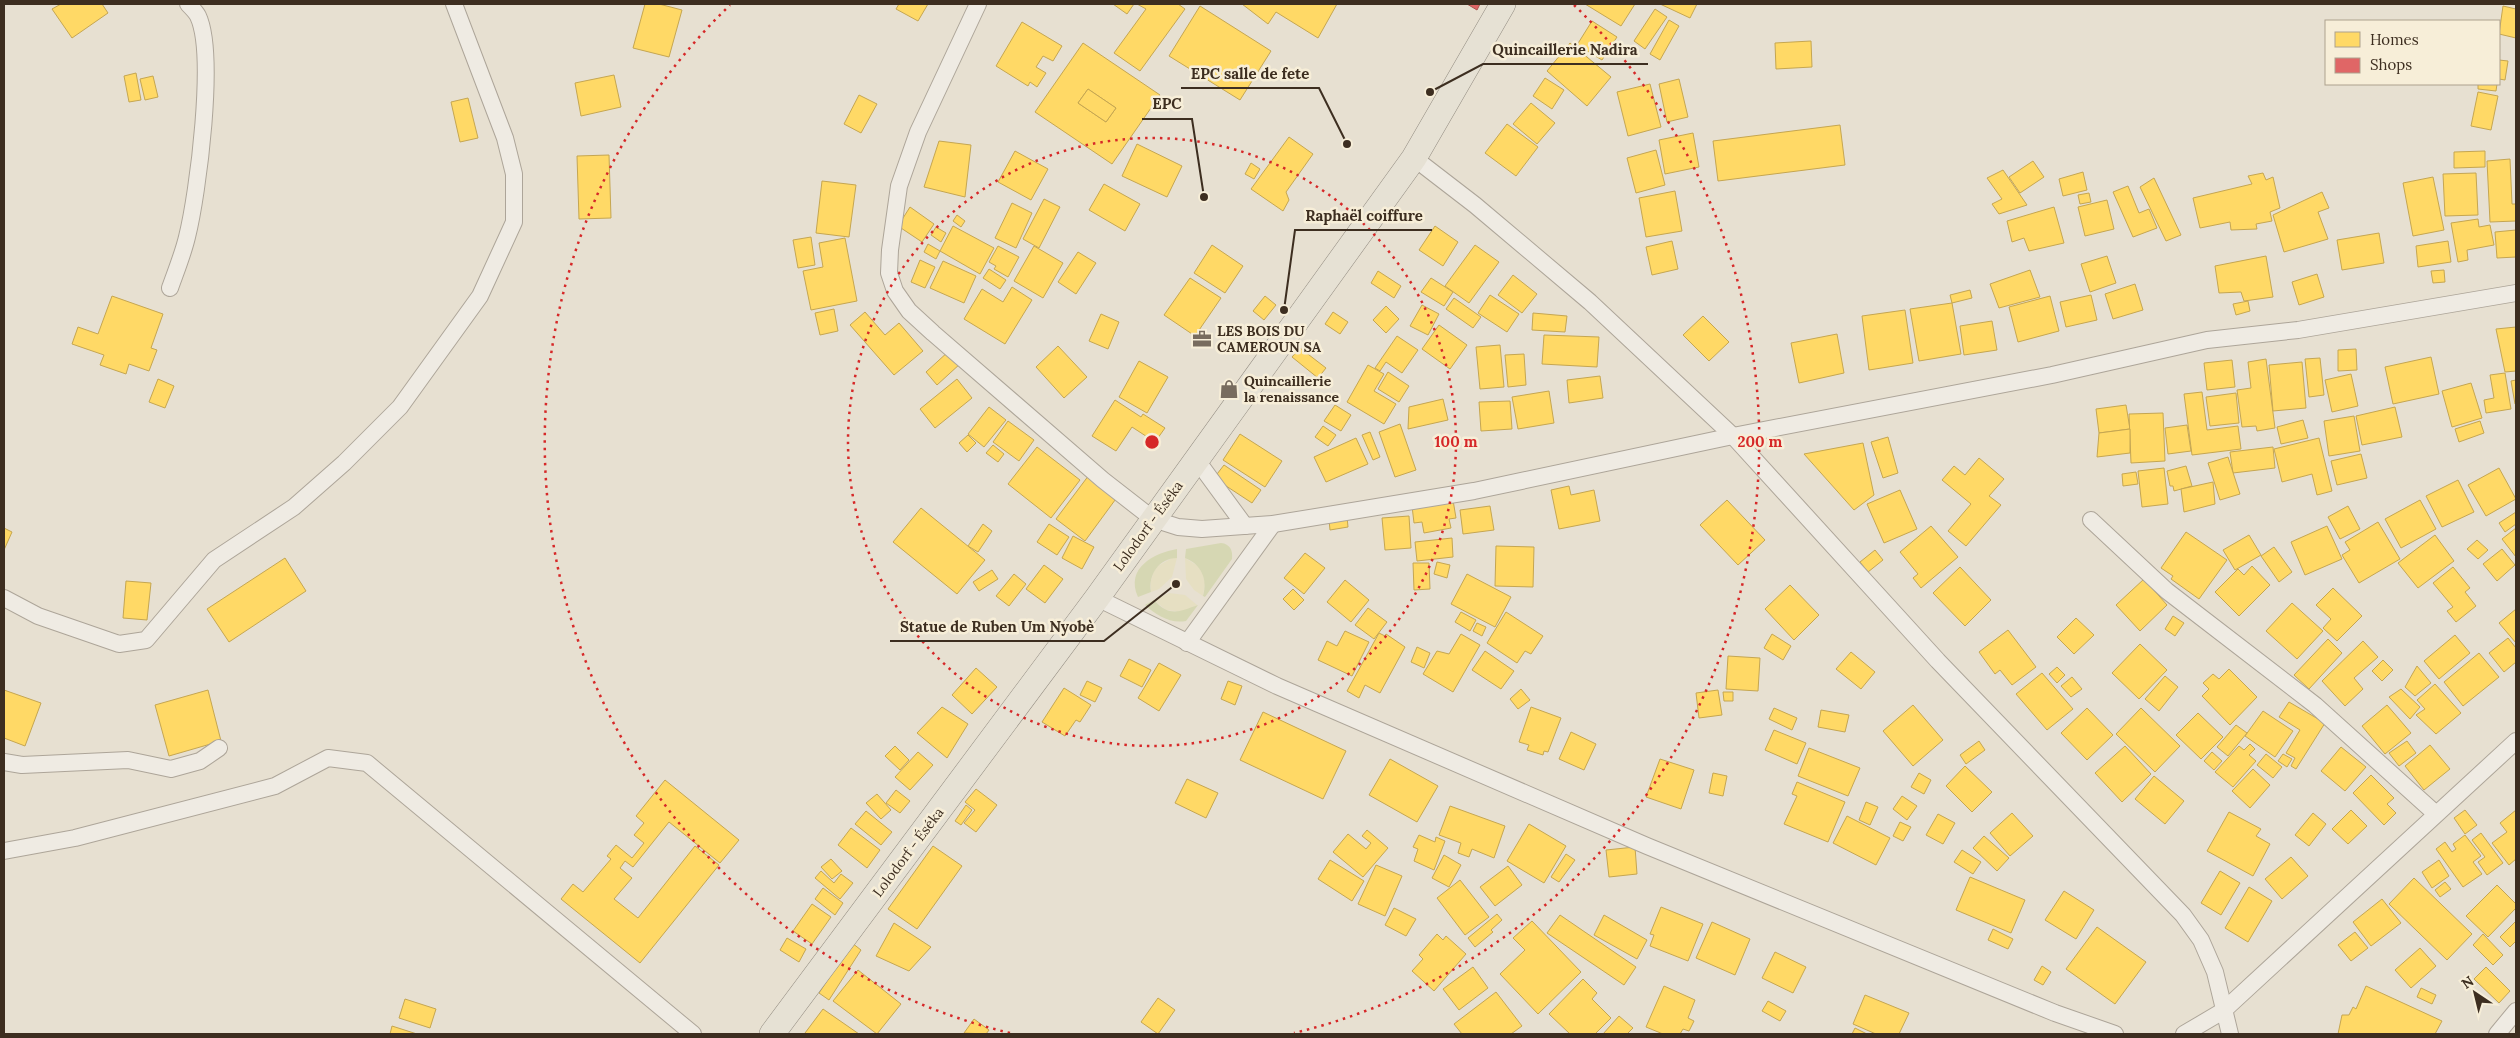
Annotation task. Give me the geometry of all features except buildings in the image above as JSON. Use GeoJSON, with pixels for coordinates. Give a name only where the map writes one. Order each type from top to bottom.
{"type":"FeatureCollection","features":[{"type":"Feature","properties":{"kind":"main road","name":"Lolodorf - Éséka"},"geometry":{"type":"LineString","coordinates":[[772,1034],[1096,598],[1414,158],[1503,4]]}},
{"type":"Feature","properties":{"kind":"street"},"geometry":{"type":"LineString","coordinates":[[170,288],[187,237],[201,146],[206,80],[204,38],[198,16],[188,4]]}},
{"type":"Feature","properties":{"kind":"street"},"geometry":{"type":"LineString","coordinates":[[4,598],[38,616],[119,644],[146,640],[214,560],[294,507],[344,463],[400,408],[480,296],[514,222],[514,174],[505,138],[454,4]]}},
{"type":"Feature","properties":{"kind":"street"},"geometry":{"type":"LineString","coordinates":[[978,4],[964,28],[918,132],[899,186],[890,250],[889,273],[895,291],[909,311],[933,333],[1103,480],[1153,519],[1178,528],[1202,529],[1273,524],[1474,491],[1733,436],[2052,375],[2207,340],[2298,330],[2516,293]]}},
{"type":"Feature","properties":{"kind":"street"},"geometry":{"type":"LineString","coordinates":[[1414,158],[1475,205],[1590,302],[1733,436],[1938,661],[2183,915],[2201,940],[2215,972],[2230,1034]]}},
{"type":"Feature","properties":{"kind":"street"},"geometry":{"type":"LineString","coordinates":[[1196,459],[1245,526]]}},
{"type":"Feature","properties":{"kind":"street"},"geometry":{"type":"LineString","coordinates":[[2091,520],[2167,591],[2315,705],[2436,814]]}},
{"type":"Feature","properties":{"kind":"street"},"geometry":{"type":"LineString","coordinates":[[1187,643],[1273,524]]}},
{"type":"Feature","properties":{"kind":"street"},"geometry":{"type":"LineString","coordinates":[[1096,598],[1277,686],[1647,846],[2055,1013],[2115,1034]]}},
{"type":"Feature","properties":{"kind":"street"},"geometry":{"type":"LineString","coordinates":[[2184,1034],[2223,1011],[2516,741]]}},
{"type":"Feature","properties":{"kind":"street"},"geometry":{"type":"LineString","coordinates":[[4,762],[22,765],[128,760],[171,769],[200,761],[219,748]]}},
{"type":"Feature","properties":{"kind":"street"},"geometry":{"type":"LineString","coordinates":[[4,851],[75,838],[275,786],[328,758],[367,763],[693,1034]]}},
{"type":"Feature","properties":{"kind":"street"},"geometry":{"type":"LineString","coordinates":[[2497,1034],[2516,1011]]}},
{"type":"Feature","properties":{"kind":"shaded area"},"geometry":{"type":"Polygon","coordinates":[[[1172,558],[1177,558],[1172,577],[1159,589],[1151,592],[1153,573],[1158,566],[1172,558]]]}},
{"type":"Feature","properties":{"kind":"shaded area"},"geometry":{"type":"Polygon","coordinates":[[[1185,558],[1198,566],[1203,574],[1205,583],[1203,596],[1194,590],[1186,579],[1185,558]]]}},
{"type":"Feature","properties":{"kind":"shaded area"},"geometry":{"type":"Polygon","coordinates":[[[1169,593],[1185,595],[1197,605],[1185,612],[1166,610],[1154,600],[1169,593]]]}},
{"type":"Feature","properties":{"kind":"green space"},"geometry":{"type":"Polygon","coordinates":[[[1221,543],[1230,548],[1232,559],[1205,597],[1203,596],[1204,578],[1199,568],[1185,558],[1186,549],[1221,543]]]}},
{"type":"Feature","properties":{"kind":"green space"},"geometry":{"type":"Polygon","coordinates":[[[1177,549],[1177,558],[1165,561],[1156,569],[1151,580],[1151,592],[1138,597],[1135,578],[1139,570],[1151,558],[1177,549]]]}},
{"type":"Feature","properties":{"kind":"green space"},"geometry":{"type":"Polygon","coordinates":[[[1154,600],[1165,609],[1175,612],[1198,605],[1186,621],[1180,622],[1169,620],[1145,605],[1154,600]]]}},
{"type":"Feature","properties":{"kind":"place","name":"Quincaillerie Nadira"},"geometry":{"type":"Point","coordinates":[1430,92]}},
{"type":"Feature","properties":{"kind":"place","name":"EPC salle de fete"},"geometry":{"type":"Point","coordinates":[1347,144]}},
{"type":"Feature","properties":{"kind":"place","name":"EPC"},"geometry":{"type":"Point","coordinates":[1204,197]}},
{"type":"Feature","properties":{"kind":"place","name":"Raphaël coiffure"},"geometry":{"type":"Point","coordinates":[1284,310]}},
{"type":"Feature","properties":{"kind":"place","name":"LES BOIS DU CAMEROUN SA"},"geometry":{"type":"Point","coordinates":[1202,339]}},
{"type":"Feature","properties":{"kind":"place","name":"Quincaillerie la renaissance"},"geometry":{"type":"Point","coordinates":[1229,389]}},
{"type":"Feature","properties":{"kind":"place","name":"Statue de Ruben Um Nyobè"},"geometry":{"type":"Point","coordinates":[1176,584]}}]}
